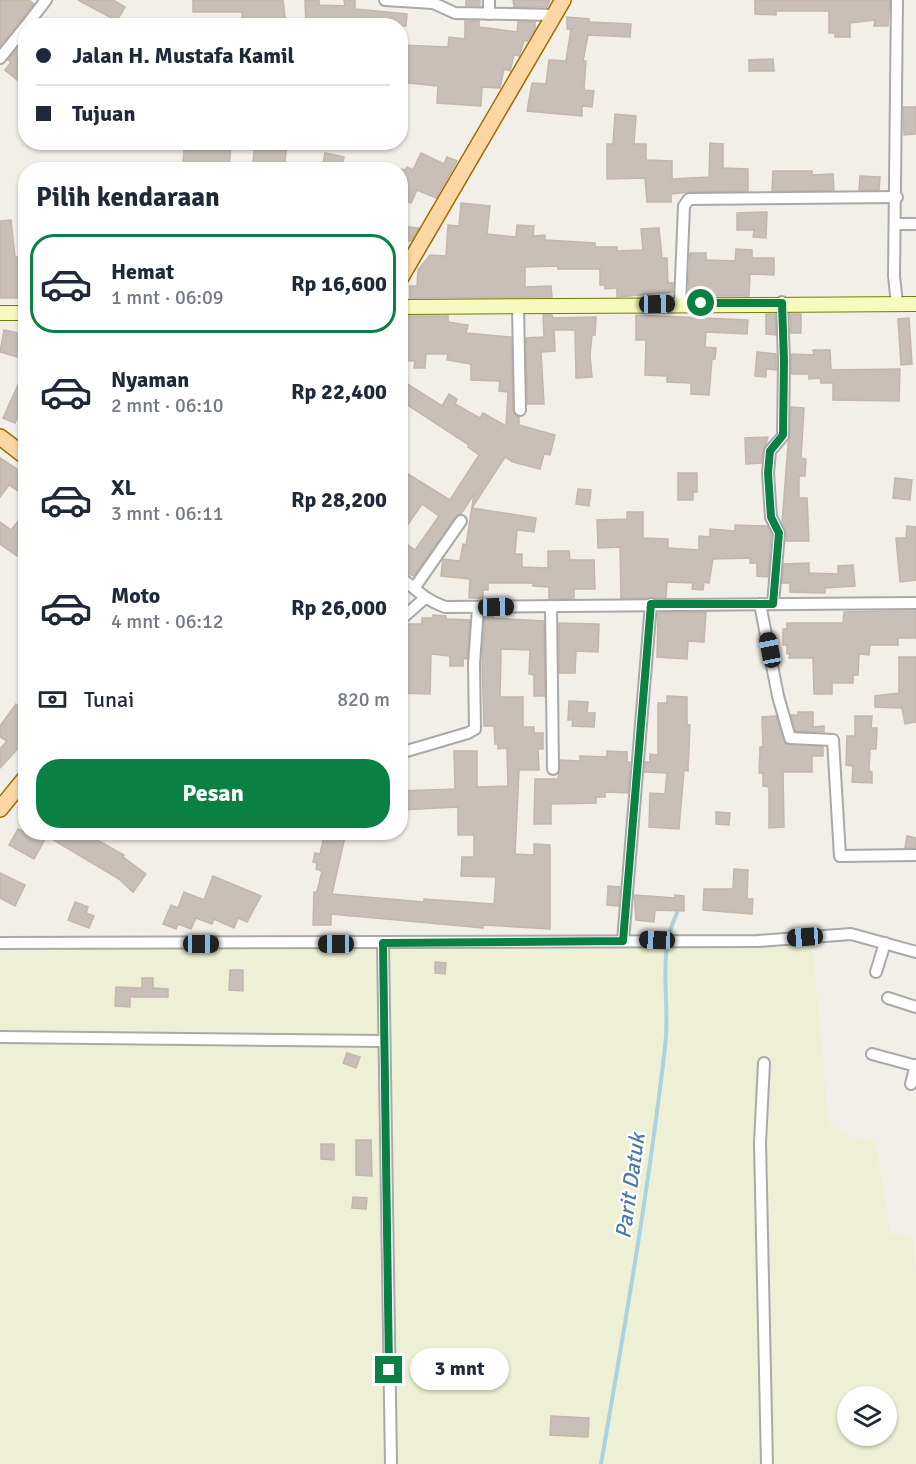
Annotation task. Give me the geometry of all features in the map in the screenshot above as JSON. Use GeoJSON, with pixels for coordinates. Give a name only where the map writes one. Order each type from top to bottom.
{"type":"FeatureCollection","features":[{"type":"Feature","properties":{"kind":"main road"},"geometry":{"type":"LineString","coordinates":[[408,265],[563,0]]}},
{"type":"Feature","properties":{"kind":"main road"},"geometry":{"type":"LineString","coordinates":[[0,437],[18,451]]}},
{"type":"Feature","properties":{"kind":"main road"},"geometry":{"type":"LineString","coordinates":[[0,809],[18,787]]}},
{"type":"Feature","properties":{"kind":"street"},"geometry":{"type":"LineString","coordinates":[[32,18],[46,0]]}},
{"type":"Feature","properties":{"kind":"street"},"geometry":{"type":"LineString","coordinates":[[385,0],[441,3],[455,13],[555,15]]}},
{"type":"Feature","properties":{"kind":"street"},"geometry":{"type":"LineString","coordinates":[[489,0],[489,14]]}},
{"type":"Feature","properties":{"kind":"street"},"geometry":{"type":"LineString","coordinates":[[897,0],[897,197],[894,276],[897,304]]}},
{"type":"Feature","properties":{"kind":"street"},"geometry":{"type":"LineString","coordinates":[[0,58],[18,36]]}},
{"type":"Feature","properties":{"kind":"street"},"geometry":{"type":"LineString","coordinates":[[680,304],[684,206],[689,199],[897,197]]}},
{"type":"Feature","properties":{"kind":"street"},"geometry":{"type":"LineString","coordinates":[[896,224],[916,224]]}},
{"type":"Feature","properties":{"kind":"street"},"geometry":{"type":"LineString","coordinates":[[773,604],[779,533],[771,517],[768,473],[770,451],[783,435],[782,303]]}},
{"type":"Feature","properties":{"kind":"street"},"geometry":{"type":"LineString","coordinates":[[408,307],[916,304]]}},
{"type":"Feature","properties":{"kind":"street"},"geometry":{"type":"LineString","coordinates":[[518,306],[520,410]]}},
{"type":"Feature","properties":{"kind":"street"},"geometry":{"type":"LineString","coordinates":[[0,313],[18,313]]}},
{"type":"Feature","properties":{"kind":"street"},"geometry":{"type":"LineString","coordinates":[[415,587],[461,521]]}},
{"type":"Feature","properties":{"kind":"street"},"geometry":{"type":"LineString","coordinates":[[408,582],[415,587],[424,599],[445,607],[916,603]]}},
{"type":"Feature","properties":{"kind":"street"},"geometry":{"type":"LineString","coordinates":[[408,613],[424,599]]}},
{"type":"Feature","properties":{"kind":"street"},"geometry":{"type":"LineString","coordinates":[[623,941],[651,604]]}},
{"type":"Feature","properties":{"kind":"street"},"geometry":{"type":"LineString","coordinates":[[760,604],[778,696],[790,738],[833,740],[840,856],[916,855]]}},
{"type":"Feature","properties":{"kind":"street"},"geometry":{"type":"LineString","coordinates":[[551,606],[553,769]]}},
{"type":"Feature","properties":{"kind":"street"},"geometry":{"type":"LineString","coordinates":[[408,751],[468,734],[475,729],[474,664],[478,608]]}},
{"type":"Feature","properties":{"kind":"street"},"geometry":{"type":"LineString","coordinates":[[0,943],[758,941],[851,934],[916,952]]}},
{"type":"Feature","properties":{"kind":"street"},"geometry":{"type":"LineString","coordinates":[[383,943],[391,1464]]}},
{"type":"Feature","properties":{"kind":"street"},"geometry":{"type":"LineString","coordinates":[[876,972],[885,943]]}},
{"type":"Feature","properties":{"kind":"street"},"geometry":{"type":"LineString","coordinates":[[888,998],[916,1007]]}},
{"type":"Feature","properties":{"kind":"street"},"geometry":{"type":"LineString","coordinates":[[0,1037],[384,1041]]}},
{"type":"Feature","properties":{"kind":"street"},"geometry":{"type":"LineString","coordinates":[[872,1054],[916,1065],[911,1084]]}},
{"type":"Feature","properties":{"kind":"street"},"geometry":{"type":"LineString","coordinates":[[764,1063],[760,1143],[767,1464]]}},
{"type":"Feature","properties":{"kind":"green space"},"geometry":{"type":"Polygon","coordinates":[[[812,942],[829,1124],[851,1137],[875,1141],[891,1234],[913,1236],[916,1283],[916,1464],[0,1464],[0,951],[812,942]]]}},
{"type":"Feature","properties":{"kind":"building"},"geometry":{"type":"Polygon","coordinates":[[[0,0],[29,0],[34,4],[23,18],[18,18],[18,24],[0,46],[0,0]]]}},
{"type":"Feature","properties":{"kind":"building"},"geometry":{"type":"Polygon","coordinates":[[[78,0],[113,0],[125,7],[119,18],[111,18],[78,0]]]}},
{"type":"Feature","properties":{"kind":"building"},"geometry":{"type":"Polygon","coordinates":[[[193,0],[283,0],[285,18],[242,18],[242,12],[193,12],[193,0]]]}},
{"type":"Feature","properties":{"kind":"building"},"geometry":{"type":"Polygon","coordinates":[[[305,0],[319,0],[319,5],[345,6],[344,0],[355,0],[355,9],[407,14],[407,18],[306,18],[305,0]]]}},
{"type":"Feature","properties":{"kind":"building"},"geometry":{"type":"Polygon","coordinates":[[[466,0],[480,0],[480,6],[466,6],[466,0]]]}},
{"type":"Feature","properties":{"kind":"building"},"geometry":{"type":"Polygon","coordinates":[[[513,0],[550,0],[547,7],[514,7],[513,0]]]}},
{"type":"Feature","properties":{"kind":"building"},"geometry":{"type":"Polygon","coordinates":[[[755,0],[890,0],[888,26],[874,26],[875,20],[850,23],[850,37],[835,37],[835,33],[829,33],[829,11],[776,11],[776,15],[755,14],[755,0]]]}},
{"type":"Feature","properties":{"kind":"building"},"geometry":{"type":"Polygon","coordinates":[[[567,17],[589,19],[589,22],[631,24],[630,37],[588,35],[583,61],[586,61],[584,90],[594,91],[592,107],[582,106],[582,116],[527,111],[532,83],[546,84],[549,60],[566,61],[571,29],[567,29],[567,17]]]}},
{"type":"Feature","properties":{"kind":"building"},"geometry":{"type":"Polygon","coordinates":[[[465,21],[479,21],[479,27],[517,32],[518,22],[535,22],[535,29],[527,41],[524,41],[519,56],[514,55],[510,71],[504,69],[500,88],[482,87],[481,106],[437,103],[438,86],[408,83],[408,45],[448,47],[449,37],[465,39],[465,21]]]}},
{"type":"Feature","properties":{"kind":"building"},"geometry":{"type":"Polygon","coordinates":[[[18,50],[18,81],[5,70],[11,62],[8,60],[18,50]]]}},
{"type":"Feature","properties":{"kind":"building"},"geometry":{"type":"Polygon","coordinates":[[[773,59],[774,71],[749,71],[749,60],[773,59]]]}},
{"type":"Feature","properties":{"kind":"building"},"geometry":{"type":"Polygon","coordinates":[[[903,107],[916,107],[916,134],[904,135],[903,107]]]}},
{"type":"Feature","properties":{"kind":"building"},"geometry":{"type":"Polygon","coordinates":[[[615,114],[636,116],[634,144],[646,144],[646,160],[672,161],[672,179],[709,177],[710,143],[723,144],[723,168],[748,169],[748,191],[689,192],[671,194],[671,202],[647,202],[645,178],[607,179],[607,144],[613,144],[615,114]]]}},
{"type":"Feature","properties":{"kind":"building"},"geometry":{"type":"Polygon","coordinates":[[[184,150],[230,150],[230,162],[183,162],[184,150]]]}},
{"type":"Feature","properties":{"kind":"building"},"geometry":{"type":"Polygon","coordinates":[[[254,150],[286,150],[285,162],[253,162],[254,150]]]}},
{"type":"Feature","properties":{"kind":"building"},"geometry":{"type":"Polygon","coordinates":[[[325,153],[344,157],[343,162],[323,162],[325,153]]]}},
{"type":"Feature","properties":{"kind":"building"},"geometry":{"type":"Polygon","coordinates":[[[421,153],[444,164],[447,157],[457,161],[436,198],[417,190],[411,203],[408,202],[408,168],[413,170],[421,153]]]}},
{"type":"Feature","properties":{"kind":"building"},"geometry":{"type":"Polygon","coordinates":[[[773,171],[812,171],[812,175],[833,174],[834,190],[772,191],[773,171]]]}},
{"type":"Feature","properties":{"kind":"building"},"geometry":{"type":"Polygon","coordinates":[[[860,176],[880,177],[879,190],[859,190],[860,176]]]}},
{"type":"Feature","properties":{"kind":"building"},"geometry":{"type":"Polygon","coordinates":[[[461,203],[490,206],[487,234],[516,237],[517,225],[534,226],[533,236],[545,235],[545,240],[595,243],[595,247],[617,247],[617,251],[643,250],[641,229],[659,228],[662,258],[667,258],[668,283],[673,283],[673,292],[617,297],[617,288],[605,289],[605,285],[600,285],[600,269],[558,269],[558,266],[525,267],[525,287],[551,286],[552,297],[410,298],[410,286],[417,286],[418,270],[430,255],[446,256],[448,225],[459,226],[461,203]]]}},
{"type":"Feature","properties":{"kind":"building"},"geometry":{"type":"Polygon","coordinates":[[[767,212],[766,238],[753,237],[754,230],[737,230],[737,213],[767,212]]]}},
{"type":"Feature","properties":{"kind":"building"},"geometry":{"type":"Polygon","coordinates":[[[11,220],[15,257],[18,257],[18,298],[0,298],[0,221],[11,220]]]}},
{"type":"Feature","properties":{"kind":"building"},"geometry":{"type":"Polygon","coordinates":[[[408,227],[419,228],[411,241],[408,241],[408,227]]]}},
{"type":"Feature","properties":{"kind":"building"},"geometry":{"type":"Polygon","coordinates":[[[736,249],[752,250],[752,258],[774,258],[774,275],[750,274],[749,296],[688,296],[690,253],[706,253],[706,260],[735,261],[736,249]]]}},
{"type":"Feature","properties":{"kind":"building"},"geometry":{"type":"Polygon","coordinates":[[[766,314],[775,314],[776,335],[766,334],[766,314]]]}},
{"type":"Feature","properties":{"kind":"building"},"geometry":{"type":"Polygon","coordinates":[[[790,314],[801,314],[801,333],[791,333],[790,314]]]}},
{"type":"Feature","properties":{"kind":"building"},"geometry":{"type":"Polygon","coordinates":[[[543,315],[552,315],[553,318],[596,317],[595,335],[592,335],[590,355],[592,377],[576,378],[575,330],[554,330],[555,351],[541,352],[544,404],[527,404],[526,338],[544,337],[543,315]]]}},
{"type":"Feature","properties":{"kind":"building"},"geometry":{"type":"Polygon","coordinates":[[[636,315],[748,320],[747,334],[706,332],[705,347],[716,348],[715,359],[712,359],[709,395],[691,394],[691,383],[667,382],[667,376],[645,375],[646,340],[636,340],[636,315]]]}},
{"type":"Feature","properties":{"kind":"building"},"geometry":{"type":"Polygon","coordinates":[[[408,316],[448,316],[448,322],[468,325],[466,333],[511,337],[513,410],[519,417],[519,425],[555,435],[550,455],[544,454],[540,469],[513,462],[505,457],[472,508],[536,518],[534,532],[517,530],[515,554],[522,554],[522,567],[548,568],[548,551],[569,551],[570,560],[594,560],[595,589],[574,589],[574,598],[549,599],[549,587],[533,586],[533,583],[488,583],[488,590],[483,590],[483,598],[469,598],[470,579],[441,576],[443,559],[460,561],[463,544],[466,545],[474,494],[414,576],[408,573],[408,545],[415,550],[439,516],[422,504],[408,524],[408,474],[450,500],[479,455],[468,447],[469,445],[408,405],[408,384],[442,406],[449,394],[457,399],[455,404],[480,418],[483,413],[506,426],[508,392],[499,391],[500,381],[471,380],[471,364],[447,360],[448,354],[426,354],[425,368],[414,368],[415,361],[408,361],[408,316]]]}},
{"type":"Feature","properties":{"kind":"building"},"geometry":{"type":"Polygon","coordinates":[[[909,318],[912,364],[901,365],[898,319],[909,318]]]}},
{"type":"Feature","properties":{"kind":"building"},"geometry":{"type":"Polygon","coordinates":[[[4,330],[18,333],[18,357],[0,352],[4,330]]]}},
{"type":"Feature","properties":{"kind":"building"},"geometry":{"type":"Polygon","coordinates":[[[813,350],[830,350],[831,370],[900,369],[899,401],[833,400],[833,383],[821,383],[820,378],[809,379],[809,374],[791,374],[791,354],[814,355],[813,350]]]}},
{"type":"Feature","properties":{"kind":"building"},"geometry":{"type":"Polygon","coordinates":[[[757,352],[776,354],[776,370],[766,369],[766,377],[755,376],[757,352]]]}},
{"type":"Feature","properties":{"kind":"building"},"geometry":{"type":"Polygon","coordinates":[[[18,385],[18,417],[15,423],[3,418],[18,385]]]}},
{"type":"Feature","properties":{"kind":"building"},"geometry":{"type":"Polygon","coordinates":[[[791,407],[804,408],[801,458],[806,459],[805,476],[799,476],[799,498],[807,498],[809,541],[786,541],[786,530],[782,523],[791,407]]]}},
{"type":"Feature","properties":{"kind":"building"},"geometry":{"type":"Polygon","coordinates":[[[768,437],[761,463],[746,464],[745,438],[768,437]]]}},
{"type":"Feature","properties":{"kind":"building"},"geometry":{"type":"Polygon","coordinates":[[[0,458],[18,470],[18,491],[9,485],[0,497],[0,458]]]}},
{"type":"Feature","properties":{"kind":"building"},"geometry":{"type":"Polygon","coordinates":[[[678,473],[697,473],[697,492],[693,492],[693,500],[678,500],[678,473]]]}},
{"type":"Feature","properties":{"kind":"building"},"geometry":{"type":"Polygon","coordinates":[[[895,478],[912,480],[910,500],[893,498],[895,478]]]}},
{"type":"Feature","properties":{"kind":"building"},"geometry":{"type":"Polygon","coordinates":[[[578,489],[591,490],[589,506],[576,504],[578,489]]]}},
{"type":"Feature","properties":{"kind":"building"},"geometry":{"type":"Polygon","coordinates":[[[627,512],[643,512],[643,538],[668,539],[668,548],[699,550],[699,536],[710,537],[710,529],[735,531],[735,525],[767,526],[771,534],[768,577],[757,576],[757,563],[750,563],[750,558],[713,559],[709,583],[704,582],[703,590],[692,589],[693,583],[667,582],[666,598],[621,598],[620,547],[598,548],[597,520],[627,519],[627,512]]]}},
{"type":"Feature","properties":{"kind":"building"},"geometry":{"type":"Polygon","coordinates":[[[18,521],[17,556],[0,544],[0,522],[11,530],[18,521]]]}},
{"type":"Feature","properties":{"kind":"building"},"geometry":{"type":"Polygon","coordinates":[[[907,526],[916,527],[916,580],[900,582],[896,538],[906,538],[907,526]]]}},
{"type":"Feature","properties":{"kind":"building"},"geometry":{"type":"Polygon","coordinates":[[[809,563],[809,573],[838,574],[838,566],[853,565],[855,586],[825,588],[825,593],[790,592],[790,583],[782,583],[784,564],[809,563]]]}},
{"type":"Feature","properties":{"kind":"building"},"geometry":{"type":"Polygon","coordinates":[[[916,611],[916,638],[898,638],[898,645],[870,645],[869,655],[859,654],[858,675],[853,675],[853,683],[832,683],[832,694],[814,694],[813,658],[789,658],[787,645],[783,645],[783,629],[787,629],[787,623],[843,623],[844,612],[916,611]]]}},
{"type":"Feature","properties":{"kind":"building"},"geometry":{"type":"Polygon","coordinates":[[[706,612],[704,642],[688,641],[687,659],[657,657],[658,613],[706,612]]]}},
{"type":"Feature","properties":{"kind":"building"},"geometry":{"type":"Polygon","coordinates":[[[485,614],[493,614],[493,618],[544,621],[545,696],[534,696],[534,675],[529,674],[530,650],[501,649],[500,697],[523,697],[523,727],[534,727],[534,733],[543,733],[543,749],[538,749],[539,770],[519,770],[515,854],[534,855],[534,844],[550,845],[550,929],[483,925],[483,928],[331,914],[331,925],[313,925],[314,892],[317,892],[322,871],[316,869],[317,863],[313,862],[315,853],[320,854],[323,840],[344,840],[332,894],[424,902],[424,899],[494,904],[496,877],[461,876],[462,857],[474,857],[474,835],[458,835],[458,807],[408,810],[408,791],[455,789],[454,751],[477,751],[477,787],[508,786],[507,748],[498,749],[498,744],[495,744],[494,726],[484,726],[482,659],[485,614]]]}},
{"type":"Feature","properties":{"kind":"building"},"geometry":{"type":"Polygon","coordinates":[[[433,615],[446,616],[446,619],[470,620],[467,659],[463,658],[463,666],[450,666],[450,656],[431,654],[430,694],[408,693],[408,624],[422,624],[422,618],[433,618],[433,615]]]}},
{"type":"Feature","properties":{"kind":"building"},"geometry":{"type":"Polygon","coordinates":[[[559,623],[599,624],[598,652],[576,651],[575,673],[559,673],[559,623]]]}},
{"type":"Feature","properties":{"kind":"building"},"geometry":{"type":"Polygon","coordinates":[[[899,657],[916,657],[916,722],[905,724],[902,708],[875,707],[875,696],[899,693],[899,657]]]}},
{"type":"Feature","properties":{"kind":"building"},"geometry":{"type":"Polygon","coordinates":[[[667,696],[687,697],[687,725],[690,725],[688,771],[684,770],[679,829],[649,827],[650,793],[665,794],[667,773],[645,772],[645,762],[650,762],[650,754],[658,755],[658,703],[667,703],[667,696]]]}},
{"type":"Feature","properties":{"kind":"building"},"geometry":{"type":"Polygon","coordinates":[[[569,701],[588,702],[587,713],[595,713],[594,727],[572,726],[573,720],[568,720],[569,701]]]}},
{"type":"Feature","properties":{"kind":"building"},"geometry":{"type":"Polygon","coordinates":[[[16,704],[18,705],[18,749],[0,768],[0,749],[7,741],[0,737],[0,726],[16,704]]]}},
{"type":"Feature","properties":{"kind":"building"},"geometry":{"type":"Polygon","coordinates":[[[798,712],[813,712],[813,727],[824,726],[824,732],[796,731],[791,715],[798,715],[798,712]]]}},
{"type":"Feature","properties":{"kind":"building"},"geometry":{"type":"Polygon","coordinates":[[[776,716],[785,743],[823,747],[823,756],[812,756],[812,772],[783,772],[784,827],[769,828],[769,787],[763,786],[763,773],[759,773],[760,747],[763,747],[762,717],[776,716]]]}},
{"type":"Feature","properties":{"kind":"building"},"geometry":{"type":"Polygon","coordinates":[[[855,716],[872,716],[871,728],[877,728],[876,749],[870,749],[869,771],[872,772],[872,783],[852,782],[853,766],[846,765],[847,736],[855,736],[855,716]]]}},
{"type":"Feature","properties":{"kind":"building"},"geometry":{"type":"Polygon","coordinates":[[[607,751],[627,752],[627,762],[630,762],[628,793],[605,792],[605,797],[596,797],[596,803],[551,804],[551,824],[534,824],[535,779],[558,779],[560,760],[580,761],[580,756],[607,757],[607,751]]]}},
{"type":"Feature","properties":{"kind":"building"},"geometry":{"type":"Polygon","coordinates":[[[716,812],[730,813],[729,825],[716,824],[716,812]]]}},
{"type":"Feature","properties":{"kind":"building"},"geometry":{"type":"Polygon","coordinates":[[[18,829],[18,840],[45,840],[34,859],[9,845],[18,829]]]}},
{"type":"Feature","properties":{"kind":"building"},"geometry":{"type":"Polygon","coordinates":[[[907,836],[916,838],[916,848],[905,848],[907,836]]]}},
{"type":"Feature","properties":{"kind":"building"},"geometry":{"type":"Polygon","coordinates":[[[54,840],[97,840],[124,855],[123,857],[146,874],[133,892],[119,879],[54,840]]]}},
{"type":"Feature","properties":{"kind":"building"},"geometry":{"type":"Polygon","coordinates":[[[734,869],[748,870],[747,899],[753,899],[752,914],[703,910],[704,889],[733,889],[734,869]]]}},
{"type":"Feature","properties":{"kind":"building"},"geometry":{"type":"Polygon","coordinates":[[[0,873],[25,885],[15,906],[0,898],[0,873]]]}},
{"type":"Feature","properties":{"kind":"building"},"geometry":{"type":"Polygon","coordinates":[[[213,876],[261,896],[247,922],[238,918],[234,928],[214,919],[212,924],[196,918],[191,929],[178,924],[176,929],[163,924],[171,905],[178,908],[184,892],[204,900],[213,876]]]}},
{"type":"Feature","properties":{"kind":"building"},"geometry":{"type":"Polygon","coordinates":[[[608,886],[620,887],[618,906],[607,905],[608,886]]]}},
{"type":"Feature","properties":{"kind":"building"},"geometry":{"type":"Polygon","coordinates":[[[634,895],[675,898],[675,895],[684,896],[684,911],[655,910],[654,922],[636,920],[634,895]]]}},
{"type":"Feature","properties":{"kind":"building"},"geometry":{"type":"Polygon","coordinates":[[[75,902],[88,907],[86,913],[94,916],[89,928],[68,920],[75,902]]]}},
{"type":"Feature","properties":{"kind":"building"},"geometry":{"type":"Polygon","coordinates":[[[435,962],[446,963],[445,974],[435,973],[435,962]]]}},
{"type":"Feature","properties":{"kind":"building"},"geometry":{"type":"Polygon","coordinates":[[[230,970],[243,970],[243,991],[229,990],[230,970]]]}},
{"type":"Feature","properties":{"kind":"building"},"geometry":{"type":"Polygon","coordinates":[[[142,978],[153,978],[153,988],[168,989],[168,997],[130,997],[130,1007],[115,1006],[116,987],[142,988],[142,978]]]}},
{"type":"Feature","properties":{"kind":"building"},"geometry":{"type":"Polygon","coordinates":[[[347,1053],[360,1057],[356,1068],[343,1063],[347,1053]]]}},
{"type":"Feature","properties":{"kind":"building"},"geometry":{"type":"Polygon","coordinates":[[[356,1140],[371,1140],[372,1176],[356,1175],[356,1140]]]}},
{"type":"Feature","properties":{"kind":"building"},"geometry":{"type":"Polygon","coordinates":[[[321,1144],[334,1144],[334,1160],[321,1159],[321,1144]]]}},
{"type":"Feature","properties":{"kind":"building"},"geometry":{"type":"Polygon","coordinates":[[[353,1197],[367,1198],[366,1209],[352,1208],[353,1197]]]}},
{"type":"Feature","properties":{"kind":"building"},"geometry":{"type":"Polygon","coordinates":[[[551,1416],[589,1418],[588,1437],[550,1435],[551,1416]]]}},
{"type":"Feature","properties":{"kind":"waterway","name":"Parit Datuk"},"geometry":{"type":"LineString","coordinates":[[601,1464],[652,1152],[665,1047],[667,946],[677,913]]}},
{"type":"Feature","properties":{"kind":"route"},"geometry":{"type":"LineString","coordinates":[[389,1370],[383,943],[603,939],[623,941],[651,604],[773,604],[779,533],[771,517],[768,473],[770,451],[773,444],[783,435],[782,303],[701,303]]}}]}
